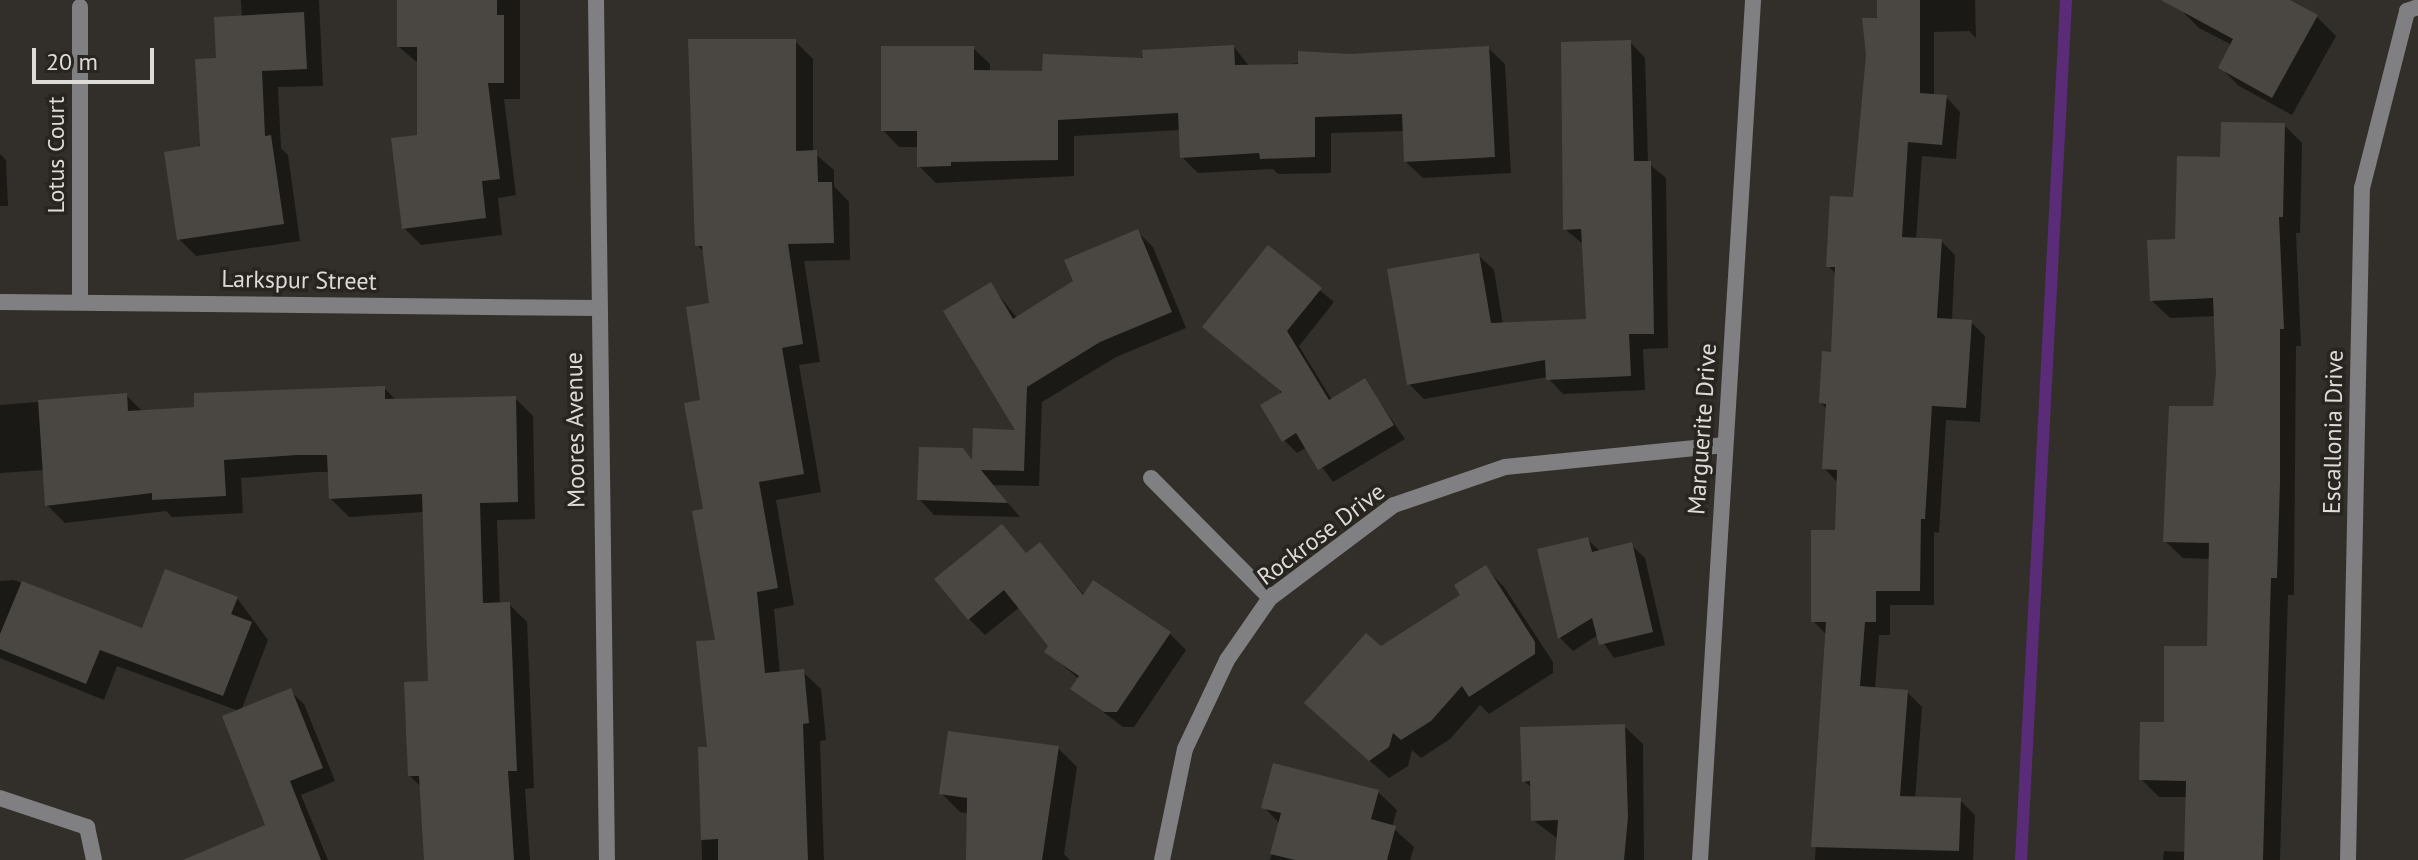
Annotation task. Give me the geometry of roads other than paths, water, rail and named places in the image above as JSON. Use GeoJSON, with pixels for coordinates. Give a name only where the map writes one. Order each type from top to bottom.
{"type":"FeatureCollection","features":[{"type":"Feature","properties":{"kind":"street","name":"Moores Avenue"},"geometry":{"type":"LineString","coordinates":[[596,0],[597,308],[607,860]]}},
{"type":"Feature","properties":{"kind":"street","name":"Marguerite Drive"},"geometry":{"type":"LineString","coordinates":[[1700,860],[1753,0]]}},
{"type":"Feature","properties":{"kind":"street","name":"Lotus Court"},"geometry":{"type":"LineString","coordinates":[[80,7],[80,302]]}},
{"type":"Feature","properties":{"kind":"street","name":"Escallonia Drive"},"geometry":{"type":"LineString","coordinates":[[2348,860],[2362,188],[2412,9]]}},
{"type":"Feature","properties":{"kind":"street","name":"Larkspur Street"},"geometry":{"type":"LineString","coordinates":[[0,302],[597,308]]}},
{"type":"Feature","properties":{"kind":"street","name":"Rockrose Drive"},"geometry":{"type":"LineString","coordinates":[[1162,860],[1185,749],[1227,660],[1270,598],[1394,505],[1505,467],[1725,445]]}},
{"type":"Feature","properties":{"kind":"street"},"geometry":{"type":"LineString","coordinates":[[1151,478],[1270,598]]}},
{"type":"Feature","properties":{"kind":"street"},"geometry":{"type":"LineString","coordinates":[[0,798],[87,827],[94,860]]}},
{"type":"Feature","properties":{"kind":"waterway"},"geometry":{"type":"LineString","coordinates":[[2021,860],[2066,0]]}}]}
